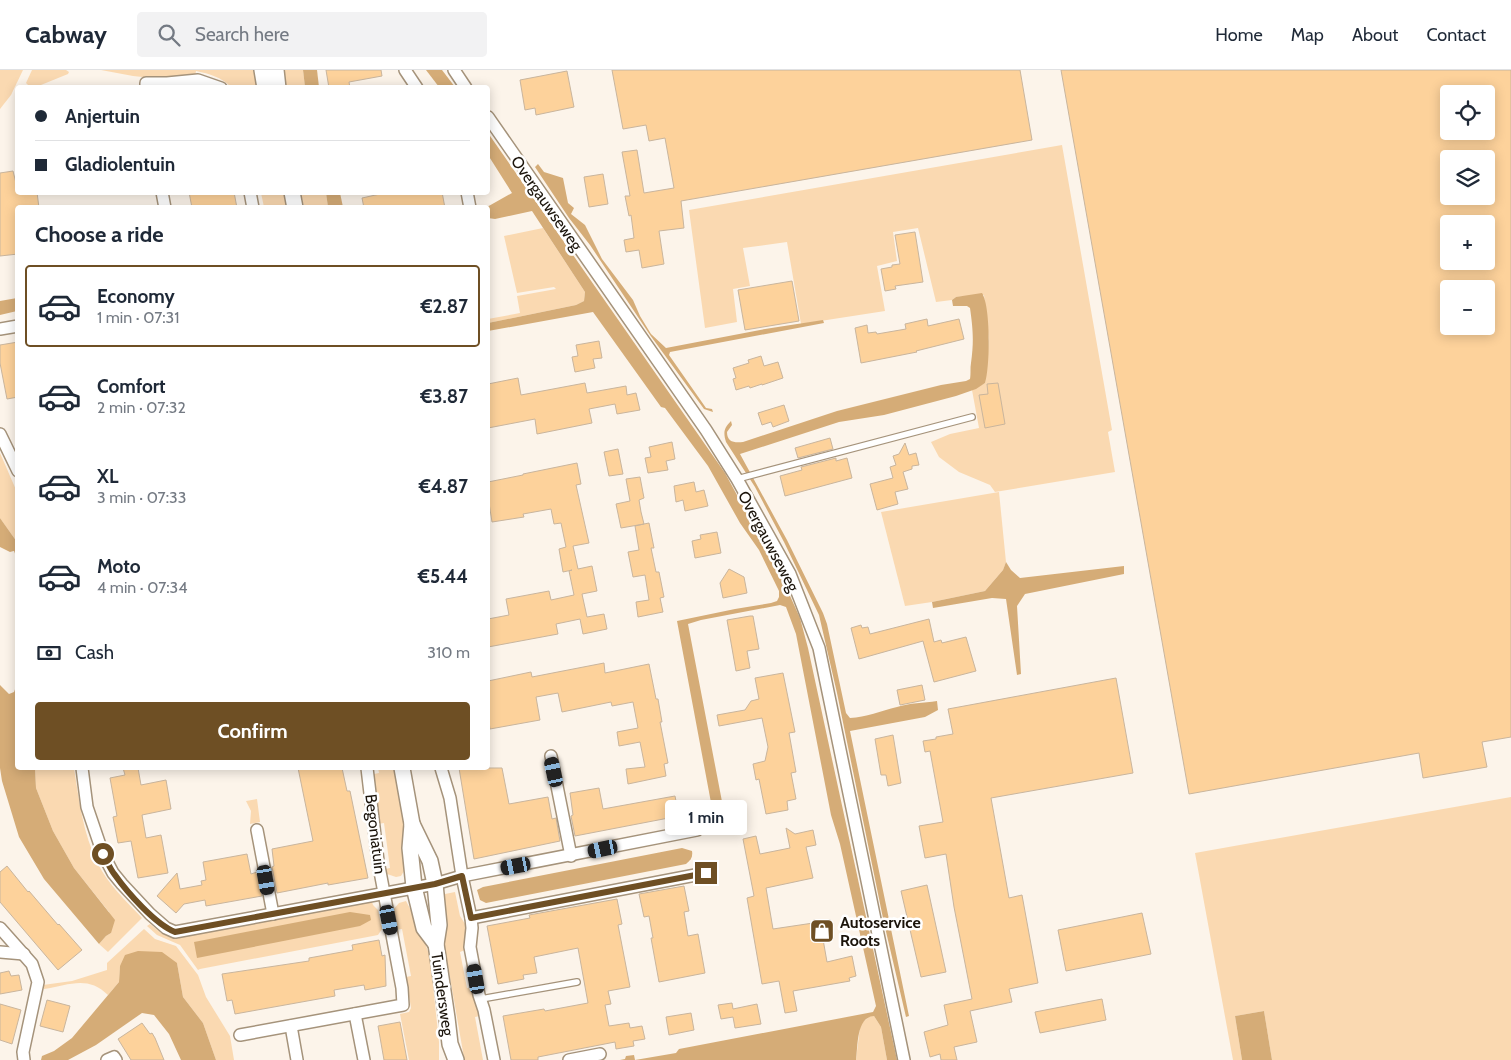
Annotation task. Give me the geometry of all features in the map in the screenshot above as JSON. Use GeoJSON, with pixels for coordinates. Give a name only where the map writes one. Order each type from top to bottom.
{"type":"FeatureCollection","features":[{"type":"Feature","properties":{"kind":"main road"},"geometry":{"type":"LineString","coordinates":[[262,70],[264,85]]}},
{"type":"Feature","properties":{"kind":"main road"},"geometry":{"type":"LineString","coordinates":[[276,70],[278,85]]}},
{"type":"Feature","properties":{"kind":"main road","name":"Tuindersweg"},"geometry":{"type":"LineString","coordinates":[[402,770],[412,824],[410,848],[414,887],[424,928],[436,944]]}},
{"type":"Feature","properties":{"kind":"main road","name":"Tuindersweg"},"geometry":{"type":"LineString","coordinates":[[412,824],[430,862],[435,884],[439,925],[436,944],[450,1044],[456,1060]]}},
{"type":"Feature","properties":{"kind":"main road","name":"Tuindersweg"},"geometry":{"type":"LineString","coordinates":[[446,1060],[450,1044]]}},
{"type":"Feature","properties":{"kind":"street"},"geometry":{"type":"LineString","coordinates":[[405,70],[415,85]]}},
{"type":"Feature","properties":{"kind":"street"},"geometry":{"type":"LineString","coordinates":[[454,70],[464,85]]}},
{"type":"Feature","properties":{"kind":"street"},"geometry":{"type":"LineString","coordinates":[[153,85],[198,80],[212,85]]}},
{"type":"Feature","properties":{"kind":"street","name":"Overgauwseweg"},"geometry":{"type":"LineString","coordinates":[[490,120],[706,430],[745,476],[790,574],[819,648],[904,1060]]}},
{"type":"Feature","properties":{"kind":"street"},"geometry":{"type":"LineString","coordinates":[[0,329],[15,326]]}},
{"type":"Feature","properties":{"kind":"street"},"geometry":{"type":"LineString","coordinates":[[0,434],[15,465]]}},
{"type":"Feature","properties":{"kind":"street"},"geometry":{"type":"LineString","coordinates":[[551,756],[571,856]]}},
{"type":"Feature","properties":{"kind":"street"},"geometry":{"type":"LineString","coordinates":[[82,770],[87,807],[103,854],[113,873],[150,914],[166,928],[175,932],[435,884],[462,876],[697,830]]}},
{"type":"Feature","properties":{"kind":"street","name":"Begoniatuin"},"geometry":{"type":"LineString","coordinates":[[355,1014],[403,1005],[402,988],[378,861],[367,770]]}},
{"type":"Feature","properties":{"kind":"street"},"geometry":{"type":"LineString","coordinates":[[443,770],[450,798],[462,876],[471,918],[470,947],[494,1060]]}},
{"type":"Feature","properties":{"kind":"street"},"geometry":{"type":"LineString","coordinates":[[257,830],[273,914]]}},
{"type":"Feature","properties":{"kind":"street"},"geometry":{"type":"LineString","coordinates":[[471,918],[706,873]]}},
{"type":"Feature","properties":{"kind":"street"},"geometry":{"type":"LineString","coordinates":[[0,928],[32,964],[38,982],[23,1052],[24,1060]]}},
{"type":"Feature","properties":{"kind":"street"},"geometry":{"type":"LineString","coordinates":[[0,952],[24,954]]}},
{"type":"Feature","properties":{"kind":"street"},"geometry":{"type":"LineString","coordinates":[[240,1035],[355,1014],[364,1060]]}},
{"type":"Feature","properties":{"kind":"street"},"geometry":{"type":"LineString","coordinates":[[291,1026],[297,1060]]}},
{"type":"Feature","properties":{"kind":"street"},"geometry":{"type":"LineString","coordinates":[[569,1060],[600,1054]]}},
{"type":"Feature","properties":{"kind":"street"},"geometry":{"type":"LineString","coordinates":[[107,1060],[114,1057],[116,1060]]}},
{"type":"Feature","properties":{"kind":"lane"},"geometry":{"type":"LineString","coordinates":[[745,476],[972,417]]}},
{"type":"Feature","properties":{"kind":"lane"},"geometry":{"type":"LineString","coordinates":[[481,1000],[577,982]]}},
{"type":"Feature","properties":{"kind":"shaded area"},"geometry":{"type":"Polygon","coordinates":[[[0,70],[23,70],[11,95],[0,109],[0,70]]]}},
{"type":"Feature","properties":{"kind":"shaded area"},"geometry":{"type":"Polygon","coordinates":[[[32,70],[66,70],[69,72],[41,85],[28,85],[26,83],[32,70]]]}},
{"type":"Feature","properties":{"kind":"shaded area"},"geometry":{"type":"Polygon","coordinates":[[[101,70],[253,70],[258,85],[228,85],[215,76],[196,71],[195,77],[162,79],[101,70]]]}},
{"type":"Feature","properties":{"kind":"shaded area"},"geometry":{"type":"Polygon","coordinates":[[[281,70],[303,70],[305,85],[284,85],[281,70]]]}},
{"type":"Feature","properties":{"kind":"shaded area"},"geometry":{"type":"Polygon","coordinates":[[[303,70],[317,70],[319,85],[305,85],[303,70]]]}},
{"type":"Feature","properties":{"kind":"shaded area"},"geometry":{"type":"Polygon","coordinates":[[[426,70],[442,70],[453,85],[437,85],[426,70]]]}},
{"type":"Feature","properties":{"kind":"shaded area"},"geometry":{"type":"Polygon","coordinates":[[[490,136],[725,473],[774,563],[800,618],[897,1060],[887,1060],[881,1027],[874,1016],[864,1021],[861,1027],[856,1060],[635,1060],[676,1053],[679,1049],[873,1012],[876,1006],[840,844],[831,815],[796,634],[786,607],[780,605],[688,624],[724,812],[723,823],[715,824],[677,621],[771,603],[777,601],[779,591],[759,550],[740,523],[708,466],[665,408],[661,407],[593,312],[490,331],[490,323],[576,305],[584,301],[585,292],[532,211],[495,219],[490,218],[490,205],[512,193],[490,158],[490,136]]]}},
{"type":"Feature","properties":{"kind":"shaded area"},"geometry":{"type":"Polygon","coordinates":[[[1062,145],[1112,430],[1108,432],[1115,472],[995,492],[990,485],[959,472],[939,457],[931,442],[950,434],[979,428],[972,390],[985,383],[989,341],[984,295],[956,297],[952,300],[936,302],[918,228],[893,232],[897,261],[877,266],[885,311],[801,324],[787,242],[743,248],[750,286],[733,289],[737,322],[705,328],[689,210],[1062,145]]]}},
{"type":"Feature","properties":{"kind":"shaded area"},"geometry":{"type":"Polygon","coordinates":[[[538,164],[544,172],[563,178],[568,203],[574,208],[571,214],[585,225],[602,259],[633,300],[651,334],[666,348],[765,329],[823,320],[824,323],[670,352],[669,355],[706,408],[712,409],[713,412],[704,409],[650,335],[590,245],[569,218],[535,167],[538,164]]]}},
{"type":"Feature","properties":{"kind":"shaded area"},"geometry":{"type":"Polygon","coordinates":[[[261,195],[285,195],[288,205],[264,205],[261,195]]]}},
{"type":"Feature","properties":{"kind":"shaded area"},"geometry":{"type":"Polygon","coordinates":[[[301,195],[326,195],[328,205],[304,205],[301,195]]]}},
{"type":"Feature","properties":{"kind":"shaded area"},"geometry":{"type":"Polygon","coordinates":[[[326,195],[340,195],[343,205],[328,205],[326,195]]]}},
{"type":"Feature","properties":{"kind":"shaded area"},"geometry":{"type":"Polygon","coordinates":[[[543,228],[585,292],[584,301],[576,305],[490,323],[490,319],[520,313],[517,296],[556,289],[554,287],[517,293],[504,236],[543,228]]]}},
{"type":"Feature","properties":{"kind":"shaded area"},"geometry":{"type":"Polygon","coordinates":[[[982,293],[987,311],[989,337],[988,364],[985,383],[976,389],[884,415],[839,422],[740,454],[787,540],[823,613],[846,713],[850,718],[906,705],[937,701],[938,710],[925,717],[850,731],[909,1016],[906,1017],[884,923],[837,693],[819,615],[784,542],[755,487],[726,442],[724,433],[731,421],[732,425],[727,432],[728,438],[734,442],[743,442],[837,411],[970,379],[973,341],[970,308],[967,306],[953,306],[952,300],[956,297],[982,293]]]}},
{"type":"Feature","properties":{"kind":"shaded area"},"geometry":{"type":"Polygon","coordinates":[[[15,298],[15,311],[0,315],[0,301],[15,298]]]}},
{"type":"Feature","properties":{"kind":"shaded area"},"geometry":{"type":"Polygon","coordinates":[[[0,453],[15,487],[15,539],[0,518],[0,453]]]}},
{"type":"Feature","properties":{"kind":"shaded area"},"geometry":{"type":"Polygon","coordinates":[[[999,492],[1006,562],[1003,570],[985,591],[905,606],[881,512],[999,492]]]}},
{"type":"Feature","properties":{"kind":"shaded area"},"geometry":{"type":"Polygon","coordinates":[[[0,518],[15,539],[15,551],[10,552],[0,547],[0,518]]]}},
{"type":"Feature","properties":{"kind":"shaded area"},"geometry":{"type":"Polygon","coordinates":[[[1006,562],[1011,570],[1020,578],[1124,566],[1124,574],[1025,594],[1017,606],[1021,674],[1017,675],[1006,599],[992,598],[933,608],[932,602],[985,591],[1003,570],[1006,562]]]}},
{"type":"Feature","properties":{"kind":"shaded area"},"geometry":{"type":"Polygon","coordinates":[[[0,685],[9,694],[15,689],[15,770],[35,770],[36,788],[53,831],[74,868],[115,920],[111,933],[99,944],[44,879],[19,837],[2,781],[0,768],[0,685]]]}},
{"type":"Feature","properties":{"kind":"shaded area"},"geometry":{"type":"Polygon","coordinates":[[[35,770],[74,770],[85,829],[98,864],[112,885],[142,918],[108,952],[99,944],[111,933],[109,912],[74,868],[53,831],[36,788],[35,770]]]}},
{"type":"Feature","properties":{"kind":"shaded area"},"geometry":{"type":"Polygon","coordinates":[[[378,770],[394,770],[405,826],[404,871],[401,876],[396,877],[387,874],[385,869],[390,868],[384,823],[378,824],[374,774],[379,773],[378,770]]]}},
{"type":"Feature","properties":{"kind":"shaded area"},"geometry":{"type":"Polygon","coordinates":[[[1511,797],[1511,1060],[1272,1060],[1264,1011],[1235,1016],[1242,1060],[1233,1060],[1195,853],[1511,797]]]}},
{"type":"Feature","properties":{"kind":"shaded area"},"geometry":{"type":"Polygon","coordinates":[[[257,799],[260,822],[250,824],[251,811],[246,801],[257,799]]]}},
{"type":"Feature","properties":{"kind":"shaded area"},"geometry":{"type":"Polygon","coordinates":[[[682,848],[692,851],[691,858],[686,864],[486,903],[480,900],[477,890],[483,887],[682,848]]]}},
{"type":"Feature","properties":{"kind":"shaded area"},"geometry":{"type":"Polygon","coordinates":[[[455,892],[460,916],[467,927],[465,950],[460,952],[467,988],[472,987],[480,1016],[475,1017],[483,1060],[464,1060],[444,943],[445,894],[455,892]]]}},
{"type":"Feature","properties":{"kind":"shaded area"},"geometry":{"type":"Polygon","coordinates":[[[369,901],[378,910],[382,929],[378,935],[198,970],[180,945],[157,935],[147,926],[150,924],[161,933],[172,938],[369,901]]]}},
{"type":"Feature","properties":{"kind":"shaded area"},"geometry":{"type":"Polygon","coordinates":[[[406,901],[419,926],[430,957],[439,1042],[439,1060],[409,1060],[400,1014],[409,1012],[411,1008],[406,977],[411,976],[402,929],[396,930],[393,910],[399,903],[406,901]]]}},
{"type":"Feature","properties":{"kind":"shaded area"},"geometry":{"type":"Polygon","coordinates":[[[350,912],[370,915],[371,920],[360,926],[197,958],[194,942],[350,912]]]}},
{"type":"Feature","properties":{"kind":"shaded area"},"geometry":{"type":"Polygon","coordinates":[[[144,929],[155,939],[176,946],[198,975],[206,997],[230,1036],[234,1060],[216,1060],[203,1023],[183,997],[177,963],[120,966],[119,982],[108,995],[101,989],[86,983],[44,989],[43,985],[72,981],[107,970],[107,963],[144,929]]]}},
{"type":"Feature","properties":{"kind":"shaded area"},"geometry":{"type":"Polygon","coordinates":[[[138,951],[162,952],[177,963],[183,997],[203,1023],[216,1060],[181,1060],[169,1034],[154,1015],[142,1013],[96,1045],[68,1060],[41,1060],[42,1056],[54,1051],[72,1038],[119,982],[120,966],[125,955],[138,951]]]}},
{"type":"Feature","properties":{"kind":"shaded area"},"geometry":{"type":"Polygon","coordinates":[[[1264,1011],[1272,1060],[1242,1060],[1235,1016],[1264,1011]]]}},
{"type":"Feature","properties":{"kind":"shaded area"},"geometry":{"type":"Polygon","coordinates":[[[870,1016],[874,1016],[881,1027],[887,1060],[856,1060],[860,1027],[870,1016]]]}},
{"type":"Feature","properties":{"kind":"shaded area"},"geometry":{"type":"Polygon","coordinates":[[[634,1055],[635,1060],[620,1060],[625,1059],[626,1056],[634,1055]]]}},
{"type":"Feature","properties":{"kind":"building"},"geometry":{"type":"Polygon","coordinates":[[[326,70],[381,70],[382,76],[349,82],[350,85],[328,85],[326,70]]]}},
{"type":"Feature","properties":{"kind":"building"},"geometry":{"type":"Polygon","coordinates":[[[612,70],[1020,70],[1032,140],[681,201],[684,228],[659,231],[664,264],[642,268],[639,250],[626,252],[624,240],[634,238],[631,215],[629,216],[625,196],[630,196],[622,152],[637,150],[644,193],[674,188],[665,138],[649,141],[646,125],[623,129],[612,70]]]}},
{"type":"Feature","properties":{"kind":"building"},"geometry":{"type":"Polygon","coordinates":[[[1061,70],[1511,70],[1511,737],[1482,742],[1487,767],[1423,778],[1419,753],[1189,794],[1061,70]]]}},
{"type":"Feature","properties":{"kind":"building"},"geometry":{"type":"Polygon","coordinates":[[[567,71],[574,107],[536,115],[535,108],[525,110],[520,80],[567,71]]]}},
{"type":"Feature","properties":{"kind":"building"},"geometry":{"type":"Polygon","coordinates":[[[13,171],[15,195],[37,195],[39,205],[15,205],[15,254],[0,256],[0,173],[13,171]]]}},
{"type":"Feature","properties":{"kind":"building"},"geometry":{"type":"Polygon","coordinates":[[[603,174],[608,204],[589,207],[584,177],[603,174]]]}},
{"type":"Feature","properties":{"kind":"building"},"geometry":{"type":"Polygon","coordinates":[[[190,195],[235,195],[236,205],[191,205],[190,195]]]}},
{"type":"Feature","properties":{"kind":"building"},"geometry":{"type":"Polygon","coordinates":[[[376,195],[443,195],[444,205],[363,205],[362,198],[376,195]]]}},
{"type":"Feature","properties":{"kind":"building"},"geometry":{"type":"Polygon","coordinates":[[[915,232],[923,282],[895,286],[896,289],[885,291],[881,269],[900,264],[895,235],[915,232]]]}},
{"type":"Feature","properties":{"kind":"building"},"geometry":{"type":"Polygon","coordinates":[[[792,281],[799,321],[745,330],[738,290],[792,281]]]}},
{"type":"Feature","properties":{"kind":"building"},"geometry":{"type":"Polygon","coordinates":[[[927,319],[928,326],[959,319],[964,339],[917,352],[861,363],[855,328],[867,325],[868,333],[876,332],[877,334],[906,329],[905,324],[927,319]]]}},
{"type":"Feature","properties":{"kind":"building"},"geometry":{"type":"Polygon","coordinates":[[[599,341],[602,358],[593,359],[595,368],[575,372],[572,357],[578,356],[576,345],[599,341]]]}},
{"type":"Feature","properties":{"kind":"building"},"geometry":{"type":"Polygon","coordinates":[[[15,342],[15,398],[7,399],[0,363],[0,345],[15,342]]]}},
{"type":"Feature","properties":{"kind":"building"},"geometry":{"type":"Polygon","coordinates":[[[761,356],[764,366],[778,362],[783,378],[762,385],[736,390],[733,379],[736,378],[733,368],[749,363],[748,360],[761,356]]]}},
{"type":"Feature","properties":{"kind":"building"},"geometry":{"type":"Polygon","coordinates":[[[518,378],[521,395],[585,383],[587,393],[626,386],[627,395],[636,393],[640,410],[617,414],[615,404],[589,409],[592,423],[537,434],[535,419],[490,428],[490,384],[518,378]]]}},
{"type":"Feature","properties":{"kind":"building"},"geometry":{"type":"Polygon","coordinates":[[[998,383],[1005,424],[985,428],[979,395],[988,394],[987,384],[998,383]]]}},
{"type":"Feature","properties":{"kind":"building"},"geometry":{"type":"Polygon","coordinates":[[[784,405],[789,421],[773,427],[771,422],[762,425],[758,413],[784,405]]]}},
{"type":"Feature","properties":{"kind":"building"},"geometry":{"type":"Polygon","coordinates":[[[830,438],[833,449],[798,458],[795,448],[830,438]]]}},
{"type":"Feature","properties":{"kind":"building"},"geometry":{"type":"Polygon","coordinates":[[[672,442],[675,459],[666,461],[668,470],[648,473],[645,458],[651,457],[649,447],[672,442]]]}},
{"type":"Feature","properties":{"kind":"building"},"geometry":{"type":"Polygon","coordinates":[[[905,443],[909,455],[916,453],[919,465],[912,466],[912,469],[903,472],[908,489],[895,492],[898,504],[877,510],[870,484],[893,478],[890,467],[896,465],[893,456],[899,454],[905,443]]]}},
{"type":"Feature","properties":{"kind":"building"},"geometry":{"type":"Polygon","coordinates":[[[618,449],[623,474],[609,476],[604,452],[618,449]]]}},
{"type":"Feature","properties":{"kind":"building"},"geometry":{"type":"Polygon","coordinates":[[[836,458],[836,461],[847,458],[852,478],[785,496],[780,476],[802,470],[801,467],[836,458]]]}},
{"type":"Feature","properties":{"kind":"building"},"geometry":{"type":"Polygon","coordinates":[[[577,463],[581,484],[576,485],[589,543],[573,546],[578,569],[592,566],[597,591],[582,594],[587,617],[604,614],[607,629],[583,634],[580,619],[556,624],[558,634],[490,647],[490,619],[509,615],[506,599],[549,591],[551,600],[574,595],[569,571],[572,570],[563,572],[559,549],[566,547],[561,523],[554,524],[551,509],[523,514],[524,517],[492,522],[490,482],[577,463]]]}},
{"type":"Feature","properties":{"kind":"building"},"geometry":{"type":"Polygon","coordinates":[[[640,477],[644,498],[639,500],[644,524],[621,528],[616,504],[630,501],[626,479],[640,477]]]}},
{"type":"Feature","properties":{"kind":"building"},"geometry":{"type":"Polygon","coordinates":[[[694,482],[696,492],[704,490],[708,506],[685,511],[683,500],[676,502],[674,486],[694,482]]]}},
{"type":"Feature","properties":{"kind":"building"},"geometry":{"type":"Polygon","coordinates":[[[649,523],[654,548],[651,548],[656,572],[659,572],[664,597],[660,598],[663,612],[638,617],[636,602],[649,600],[645,575],[633,577],[628,552],[639,550],[635,526],[649,523]]]}},
{"type":"Feature","properties":{"kind":"building"},"geometry":{"type":"Polygon","coordinates":[[[717,532],[721,553],[695,558],[692,541],[701,539],[700,535],[717,532]]]}},
{"type":"Feature","properties":{"kind":"building"},"geometry":{"type":"Polygon","coordinates":[[[729,569],[744,577],[747,593],[723,598],[720,583],[729,569]]]}},
{"type":"Feature","properties":{"kind":"building"},"geometry":{"type":"Polygon","coordinates":[[[753,616],[759,649],[747,651],[750,668],[736,671],[727,620],[753,616]]]}},
{"type":"Feature","properties":{"kind":"building"},"geometry":{"type":"Polygon","coordinates":[[[929,619],[934,642],[941,640],[942,643],[966,637],[976,671],[934,682],[923,641],[859,659],[851,628],[861,625],[862,628],[868,627],[870,634],[929,619]]]}},
{"type":"Feature","properties":{"kind":"building"},"geometry":{"type":"Polygon","coordinates":[[[604,663],[605,673],[649,664],[662,722],[660,722],[668,763],[664,764],[666,776],[628,784],[626,769],[645,767],[640,742],[619,746],[617,732],[638,728],[633,702],[612,706],[611,702],[562,712],[558,693],[536,697],[540,720],[490,729],[490,681],[531,672],[532,677],[604,663]]]}},
{"type":"Feature","properties":{"kind":"building"},"geometry":{"type":"Polygon","coordinates":[[[783,673],[795,732],[789,733],[796,772],[791,773],[796,799],[787,801],[788,810],[766,814],[759,779],[756,780],[753,764],[765,761],[768,747],[762,718],[719,726],[717,715],[745,710],[751,701],[759,699],[755,678],[783,673]]]}},
{"type":"Feature","properties":{"kind":"building"},"geometry":{"type":"Polygon","coordinates":[[[1116,678],[1133,773],[991,798],[1009,898],[1022,895],[1038,983],[1009,989],[1012,1002],[970,1011],[977,1042],[954,1047],[957,1060],[941,1060],[940,1054],[930,1057],[924,1032],[948,1025],[944,1005],[972,999],[946,854],[925,858],[919,826],[943,822],[930,751],[925,752],[923,741],[953,734],[948,709],[1116,678]]]}},
{"type":"Feature","properties":{"kind":"building"},"geometry":{"type":"Polygon","coordinates":[[[922,685],[925,700],[900,705],[897,690],[922,685]]]}},
{"type":"Feature","properties":{"kind":"building"},"geometry":{"type":"Polygon","coordinates":[[[893,735],[901,783],[888,786],[886,775],[881,775],[875,739],[893,735]]]}},
{"type":"Feature","properties":{"kind":"building"},"geometry":{"type":"Polygon","coordinates":[[[502,768],[509,804],[548,797],[552,819],[556,818],[560,841],[474,859],[459,770],[502,768]]]}},
{"type":"Feature","properties":{"kind":"building"},"geometry":{"type":"Polygon","coordinates":[[[124,770],[138,770],[141,785],[166,780],[171,809],[142,815],[146,838],[161,835],[168,873],[138,878],[131,841],[118,843],[113,817],[117,816],[110,778],[125,775],[124,770]]]}},
{"type":"Feature","properties":{"kind":"building"},"geometry":{"type":"Polygon","coordinates":[[[298,770],[342,770],[347,791],[350,791],[368,878],[328,885],[328,883],[277,893],[272,867],[274,866],[272,849],[313,841],[298,770]]]}},
{"type":"Feature","properties":{"kind":"building"},"geometry":{"type":"Polygon","coordinates":[[[599,788],[603,809],[675,796],[679,816],[575,836],[571,816],[573,815],[570,793],[599,788]]]}},
{"type":"Feature","properties":{"kind":"building"},"geometry":{"type":"Polygon","coordinates":[[[786,828],[795,834],[813,830],[816,845],[806,847],[813,878],[766,888],[773,929],[820,922],[827,962],[852,956],[856,976],[849,978],[850,981],[793,991],[797,1011],[785,1013],[779,981],[762,984],[747,898],[754,896],[743,839],[756,836],[760,854],[790,848],[786,828]]]}},
{"type":"Feature","properties":{"kind":"building"},"geometry":{"type":"Polygon","coordinates":[[[247,854],[251,874],[257,872],[262,896],[206,906],[205,900],[184,904],[176,913],[157,896],[177,873],[180,889],[202,885],[201,881],[206,880],[203,862],[247,854]]]}},
{"type":"Feature","properties":{"kind":"building"},"geometry":{"type":"Polygon","coordinates":[[[7,866],[28,892],[82,950],[58,970],[0,902],[0,872],[7,866]]]}},
{"type":"Feature","properties":{"kind":"building"},"geometry":{"type":"Polygon","coordinates":[[[927,885],[946,972],[921,977],[901,891],[927,885]]]}},
{"type":"Feature","properties":{"kind":"building"},"geometry":{"type":"Polygon","coordinates":[[[684,886],[689,911],[684,912],[688,936],[698,934],[705,973],[659,982],[649,916],[644,917],[639,894],[684,886]]]}},
{"type":"Feature","properties":{"kind":"building"},"geometry":{"type":"Polygon","coordinates":[[[617,899],[622,924],[618,925],[630,987],[608,991],[611,1004],[605,1005],[609,1026],[629,1023],[630,1028],[642,1026],[645,1039],[633,1041],[634,1046],[616,1049],[615,1042],[538,1057],[538,1060],[511,1060],[503,1016],[588,1003],[578,948],[534,957],[537,973],[523,975],[524,979],[498,984],[487,926],[530,918],[529,915],[617,899]]]}},
{"type":"Feature","properties":{"kind":"building"},"geometry":{"type":"Polygon","coordinates":[[[1142,913],[1151,954],[1066,971],[1058,930],[1142,913]]]}},
{"type":"Feature","properties":{"kind":"building"},"geometry":{"type":"Polygon","coordinates":[[[379,940],[382,956],[385,955],[386,986],[365,990],[364,985],[334,990],[335,996],[235,1014],[232,1000],[227,1001],[222,974],[309,961],[309,958],[353,950],[352,945],[379,940]]]}},
{"type":"Feature","properties":{"kind":"building"},"geometry":{"type":"Polygon","coordinates":[[[9,971],[11,976],[19,975],[22,990],[0,994],[0,973],[9,971]]]}},
{"type":"Feature","properties":{"kind":"building"},"geometry":{"type":"Polygon","coordinates":[[[1102,999],[1106,1020],[1040,1033],[1035,1012],[1102,999]]]}},
{"type":"Feature","properties":{"kind":"building"},"geometry":{"type":"Polygon","coordinates":[[[47,1000],[70,1006],[63,1032],[40,1026],[47,1000]]]}},
{"type":"Feature","properties":{"kind":"building"},"geometry":{"type":"Polygon","coordinates":[[[732,1003],[733,1009],[757,1004],[761,1024],[735,1028],[733,1017],[721,1019],[718,1005],[732,1003]]]}},
{"type":"Feature","properties":{"kind":"building"},"geometry":{"type":"Polygon","coordinates":[[[0,1004],[21,1010],[12,1044],[0,1040],[0,1004]]]}},
{"type":"Feature","properties":{"kind":"building"},"geometry":{"type":"Polygon","coordinates":[[[691,1013],[694,1030],[669,1035],[666,1017],[691,1013]]]}},
{"type":"Feature","properties":{"kind":"building"},"geometry":{"type":"Polygon","coordinates":[[[400,1022],[407,1060],[384,1060],[378,1026],[400,1022]]]}},
{"type":"Feature","properties":{"kind":"building"},"geometry":{"type":"Polygon","coordinates":[[[142,1023],[155,1038],[164,1060],[131,1060],[118,1039],[142,1023]]]}},
{"type":"Feature","properties":{"kind":"waterway"},"geometry":{"type":"LineString","coordinates":[[12,546],[15,549]]}},
{"type":"Feature","properties":{"kind":"place","name":"Autoservice Roots"},"geometry":{"type":"Point","coordinates":[822,931]}},
{"type":"Feature","properties":{"kind":"route"},"geometry":{"type":"LineString","coordinates":[[103,854],[113,873],[122,884],[150,914],[166,928],[175,932],[435,884],[462,876],[471,918],[706,873]]}}]}
